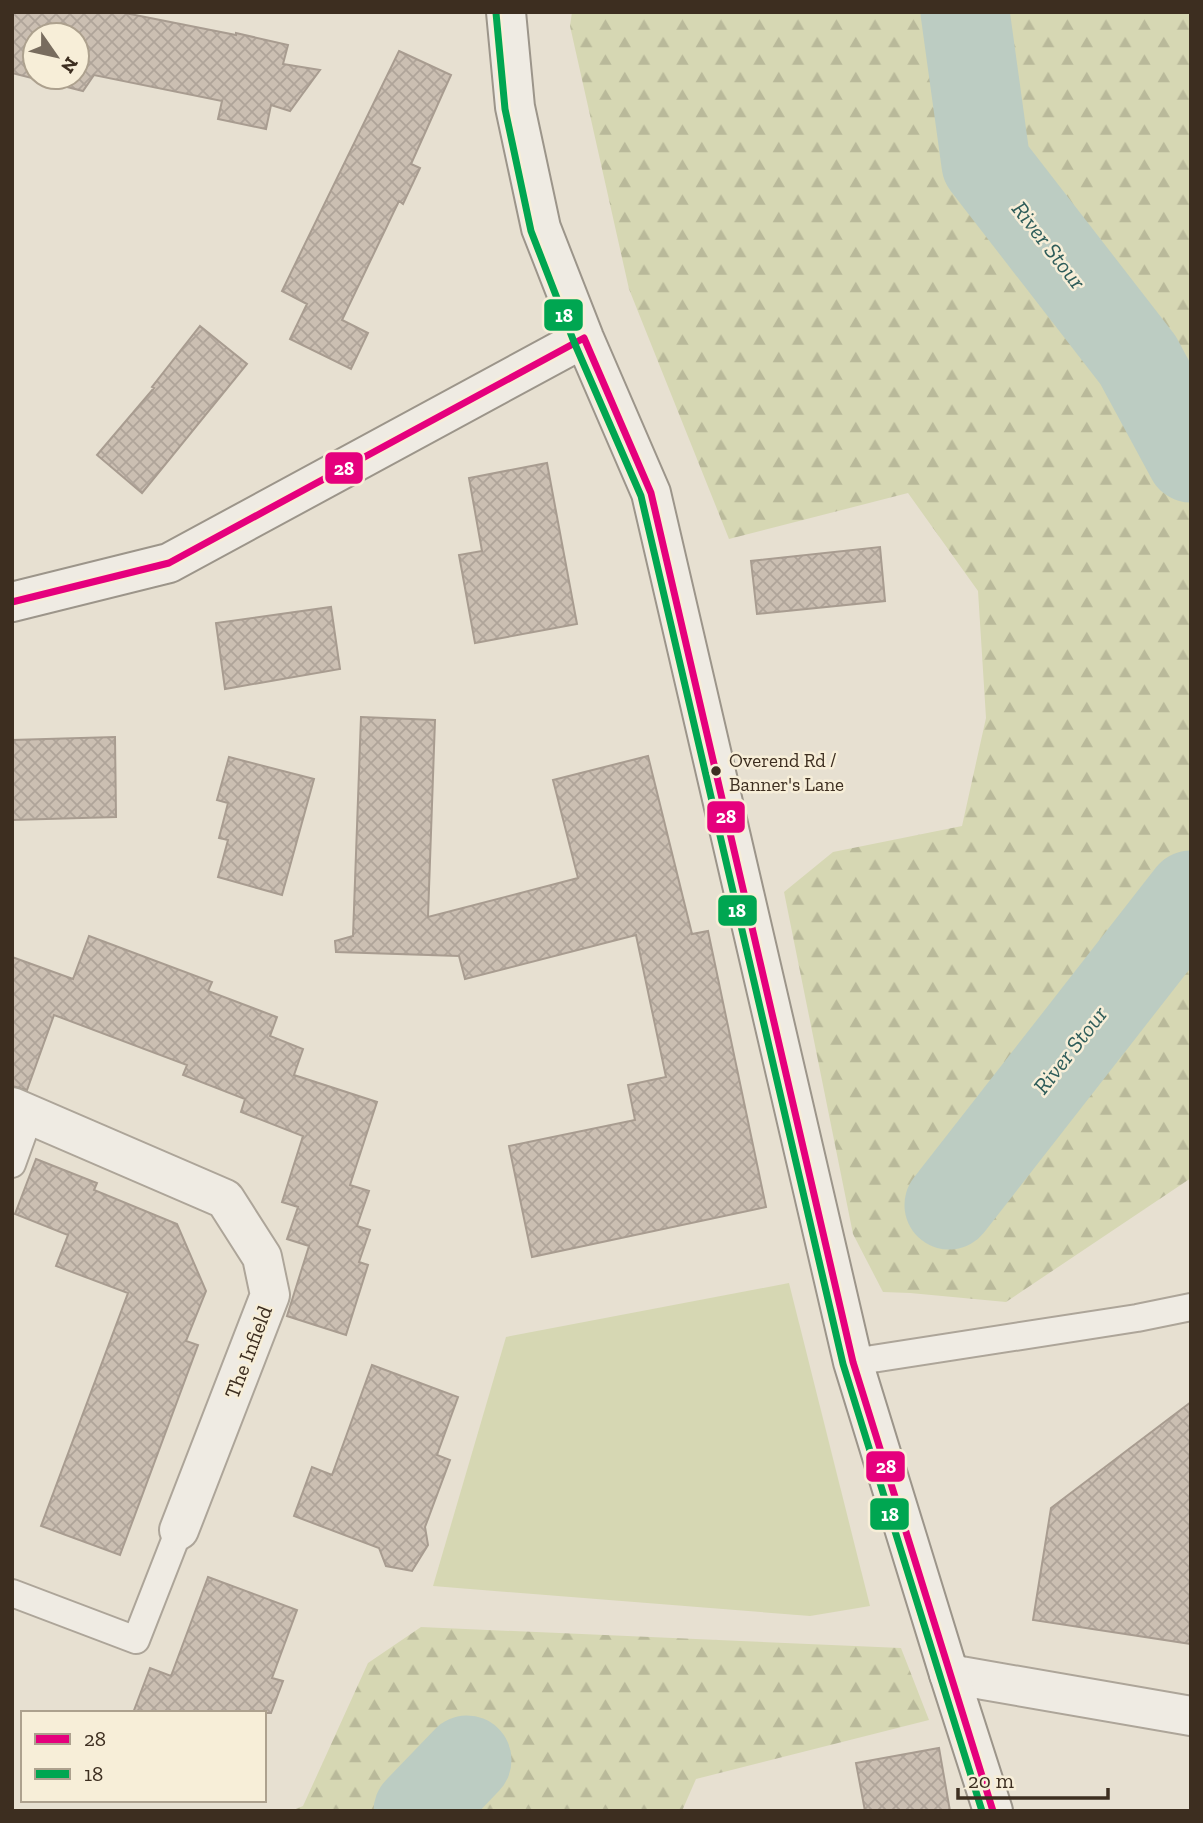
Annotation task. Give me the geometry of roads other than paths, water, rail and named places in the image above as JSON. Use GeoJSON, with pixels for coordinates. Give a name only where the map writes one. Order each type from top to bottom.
{"type":"FeatureCollection","features":[{"type":"Feature","properties":{"kind":"street"},"geometry":{"type":"LineString","coordinates":[[506,12],[514,107],[541,228],[584,338],[651,493],[853,1362],[948,1674],[993,1811]]}},
{"type":"Feature","properties":{"kind":"street"},"geometry":{"type":"LineString","coordinates":[[12,602],[169,563],[584,338]]}},
{"type":"Feature","properties":{"kind":"street","name":"The Infield"},"geometry":{"type":"LineString","coordinates":[[21,1110],[225,1199],[262,1256],[270,1295],[179,1530]]}},
{"type":"Feature","properties":{"kind":"street"},"geometry":{"type":"LineString","coordinates":[[948,1674],[1191,1716]]}},
{"type":"Feature","properties":{"kind":"lane"},"geometry":{"type":"LineString","coordinates":[[12,1164],[21,1110]]}},
{"type":"Feature","properties":{"kind":"lane"},"geometry":{"type":"LineString","coordinates":[[853,1362],[1137,1318],[1191,1307]]}},
{"type":"Feature","properties":{"kind":"lane"},"geometry":{"type":"LineString","coordinates":[[12,1593],[136,1640],[179,1530]]}},
{"type":"Feature","properties":{"kind":"waterway","name":"River Stour"},"geometry":{"type":"LineString","coordinates":[[965,12],[986,164],[1138,360],[1191,458]]}},
{"type":"Feature","properties":{"kind":"waterway","name":"River Stour"},"geometry":{"type":"LineString","coordinates":[[949,1205],[1191,895]]}},
{"type":"Feature","properties":{"kind":"waterway","name":"River Stour"},"geometry":{"type":"LineString","coordinates":[[418,1811],[467,1760]]}},
{"type":"Feature","properties":{"kind":"place","name":"Overend Rd / Banner's Lane"},"geometry":{"type":"Point","coordinates":[716,771]}}]}
